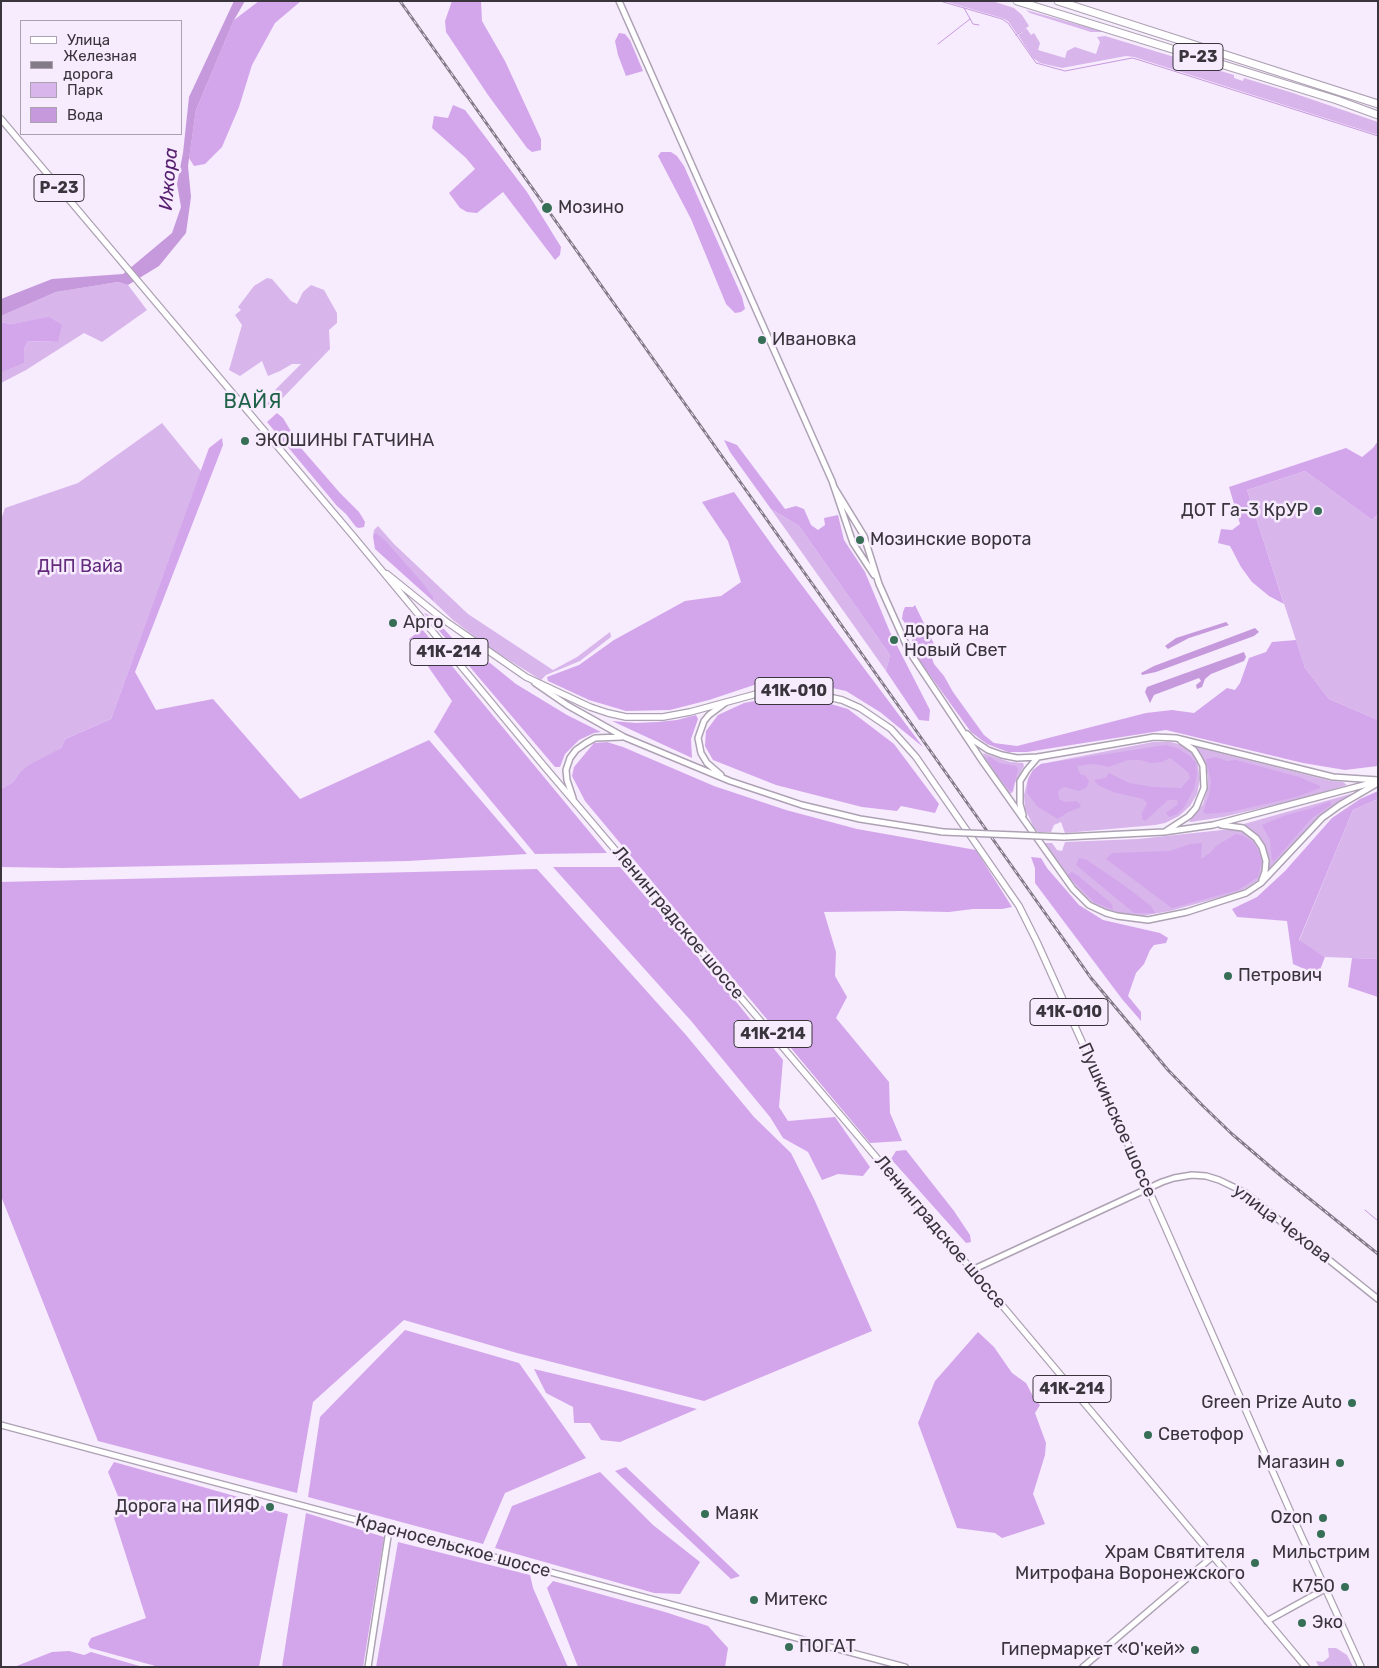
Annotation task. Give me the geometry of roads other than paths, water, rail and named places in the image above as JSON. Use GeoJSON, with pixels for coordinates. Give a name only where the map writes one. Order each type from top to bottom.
{"type":"FeatureCollection","features":[{"type":"Feature","properties":{"kind":"highway","name":"Р-23"},"geometry":{"type":"LineString","coordinates":[[1016,1],[1318,94],[1378,115]]}},
{"type":"Feature","properties":{"kind":"highway","name":"Р-23"},"geometry":{"type":"LineString","coordinates":[[1058,1],[1378,104]]}},
{"type":"Feature","properties":{"kind":"main road","name":"Р-23"},"geometry":{"type":"LineString","coordinates":[[1,119],[378,566],[444,620],[526,677]]}},
{"type":"Feature","properties":{"kind":"main road","name":"41К-214"},"geometry":{"type":"LineString","coordinates":[[378,566],[421,620],[573,799]]}},
{"type":"Feature","properties":{"kind":"main road","name":"Пушкинское шоссе"},"geometry":{"type":"LineString","coordinates":[[526,677],[590,707],[626,717],[663,717],[690,712],[760,692],[805,692],[842,700],[860,708],[890,729],[916,756],[1019,906],[1148,1188],[1361,1667]]}},
{"type":"Feature","properties":{"kind":"main road","name":"Ленинградское шоссе"},"geometry":{"type":"LineString","coordinates":[[573,799],[1306,1667]]}},
{"type":"Feature","properties":{"kind":"street"},"geometry":{"type":"LineString","coordinates":[[620,1],[834,487],[849,533],[877,580]]}},
{"type":"Feature","properties":{"kind":"street"},"geometry":{"type":"LineString","coordinates":[[834,487],[860,528],[869,549],[877,580],[909,651],[1056,865],[1084,900],[1096,908],[1112,915],[1148,920],[1164,918],[1253,890],[1322,818],[1378,781]]}},
{"type":"Feature","properties":{"kind":"street"},"geometry":{"type":"LineString","coordinates":[[849,533],[854,527],[860,528]]}},
{"type":"Feature","properties":{"kind":"street"},"geometry":{"type":"LineString","coordinates":[[859,552],[863,554],[869,549]]}},
{"type":"Feature","properties":{"kind":"street","name":"Р-23"},"geometry":{"type":"LineString","coordinates":[[526,677],[567,705],[624,737],[730,781],[802,805],[831,812],[900,826],[942,832],[1064,837],[1164,832],[1213,825],[1378,781]]}},
{"type":"Feature","properties":{"kind":"street"},"geometry":{"type":"LineString","coordinates":[[727,702],[709,715],[701,727],[698,738],[701,753],[707,763],[730,781]]}},
{"type":"Feature","properties":{"kind":"street"},"geometry":{"type":"LineString","coordinates":[[959,726],[973,740],[988,750],[1017,758],[1038,757],[1154,737],[1176,738],[1333,777],[1378,781]]}},
{"type":"Feature","properties":{"kind":"street","name":"41К-214"},"geometry":{"type":"LineString","coordinates":[[573,799],[566,770],[570,758],[576,750],[595,738],[624,737]]}},
{"type":"Feature","properties":{"kind":"street"},"geometry":{"type":"LineString","coordinates":[[1164,832],[1189,816],[1196,808],[1204,788],[1203,766],[1199,758],[1194,750],[1176,738]]}},
{"type":"Feature","properties":{"kind":"street"},"geometry":{"type":"LineString","coordinates":[[1023,818],[1020,804],[1020,781],[1038,757]]}},
{"type":"Feature","properties":{"kind":"street"},"geometry":{"type":"LineString","coordinates":[[1213,825],[1239,826],[1249,831],[1256,838],[1262,847],[1266,862],[1261,883]]}},
{"type":"Feature","properties":{"kind":"street","name":"улица Чехова"},"geometry":{"type":"LineString","coordinates":[[972,1270],[1148,1188],[1174,1178],[1192,1175],[1206,1176],[1233,1186],[1254,1200],[1378,1299]]}},
{"type":"Feature","properties":{"kind":"street","name":"Красносельское шоссе"},"geometry":{"type":"LineString","coordinates":[[1,1425],[905,1667]]}},
{"type":"Feature","properties":{"kind":"street"},"geometry":{"type":"LineString","coordinates":[[368,1667],[389,1530]]}},
{"type":"Feature","properties":{"kind":"street"},"geometry":{"type":"LineString","coordinates":[[1083,1667],[1212,1557]]}},
{"type":"Feature","properties":{"kind":"street"},"geometry":{"type":"LineString","coordinates":[[1267,1621],[1325,1589]]}},
{"type":"Feature","properties":{"kind":"water","name":"Ижора"},"geometry":{"type":"Polygon","coordinates":[[[234,1],[245,1],[234,20],[196,110],[188,166],[191,197],[186,233],[159,266],[128,285],[118,282],[56,292],[1,316],[1,299],[52,279],[123,274],[172,233],[181,207],[177,184],[183,153],[189,97],[234,1]]]}},
{"type":"Feature","properties":{"kind":"water"},"geometry":{"type":"Polygon","coordinates":[[[1226,622],[1229,625],[1189,638],[1168,649],[1165,646],[1176,638],[1226,622]]]}},
{"type":"Feature","properties":{"kind":"water"},"geometry":{"type":"Polygon","coordinates":[[[1255,628],[1259,632],[1254,636],[1156,672],[1142,675],[1141,673],[1154,666],[1255,628]]]}},
{"type":"Feature","properties":{"kind":"water"},"geometry":{"type":"Polygon","coordinates":[[[1244,652],[1246,657],[1244,661],[1211,674],[1205,679],[1202,687],[1197,689],[1196,685],[1201,681],[1199,678],[1154,695],[1150,703],[1145,692],[1147,687],[1244,652]]]}},
{"type":"Feature","properties":{"kind":"waterway"},"geometry":{"type":"LineString","coordinates":[[940,1],[1002,19],[1008,23],[1036,63],[1065,71],[1132,58],[1378,136]]}},
{"type":"Feature","properties":{"kind":"waterway"},"geometry":{"type":"LineString","coordinates":[[964,8],[973,24],[979,25]]}},
{"type":"Feature","properties":{"kind":"waterway"},"geometry":{"type":"LineString","coordinates":[[938,44],[970,19]]}},
{"type":"Feature","properties":{"kind":"waterway"},"geometry":{"type":"LineString","coordinates":[[1016,35],[1026,29]]}},
{"type":"Feature","properties":{"kind":"waterway"},"geometry":{"type":"LineString","coordinates":[[1365,1210],[1378,1221]]}},
{"type":"Feature","properties":{"kind":"railway"},"geometry":{"type":"LineString","coordinates":[[400,1],[1091,978],[1168,1070],[1232,1134],[1378,1254]]}},
{"type":"Feature","properties":{"kind":"place","name":"Мозино"},"geometry":{"type":"Point","coordinates":[547,208]}},
{"type":"Feature","properties":{"kind":"place","name":"Ивановка"},"geometry":{"type":"Point","coordinates":[762,340]}},
{"type":"Feature","properties":{"kind":"place","name":"ЭКОШИНЫ ГАТЧИНА"},"geometry":{"type":"Point","coordinates":[245,441]}},
{"type":"Feature","properties":{"kind":"place","name":"ДОТ Га-3 КрУР"},"geometry":{"type":"Point","coordinates":[1318,511]}},
{"type":"Feature","properties":{"kind":"place","name":"Мозинские ворота"},"geometry":{"type":"Point","coordinates":[860,540]}},
{"type":"Feature","properties":{"kind":"place","name":"Арго"},"geometry":{"type":"Point","coordinates":[393,623]}},
{"type":"Feature","properties":{"kind":"place","name":"дорога на Новый Свет"},"geometry":{"type":"Point","coordinates":[894,640]}},
{"type":"Feature","properties":{"kind":"place","name":"Петрович"},"geometry":{"type":"Point","coordinates":[1228,976]}},
{"type":"Feature","properties":{"kind":"place","name":"Green Prize Auto"},"geometry":{"type":"Point","coordinates":[1352,1403]}},
{"type":"Feature","properties":{"kind":"place","name":"Светофор"},"geometry":{"type":"Point","coordinates":[1148,1435]}},
{"type":"Feature","properties":{"kind":"place","name":"Магазин"},"geometry":{"type":"Point","coordinates":[1340,1463]}},
{"type":"Feature","properties":{"kind":"place","name":"Дорога на ПИЯФ"},"geometry":{"type":"Point","coordinates":[270,1507]}},
{"type":"Feature","properties":{"kind":"place","name":"Маяк"},"geometry":{"type":"Point","coordinates":[705,1514]}},
{"type":"Feature","properties":{"kind":"place","name":"Ozon"},"geometry":{"type":"Point","coordinates":[1323,1518]}},
{"type":"Feature","properties":{"kind":"place","name":"Мильстрим"},"geometry":{"type":"Point","coordinates":[1321,1534]}},
{"type":"Feature","properties":{"kind":"place","name":"Храм Святителя Митрофана Воронежского"},"geometry":{"type":"Point","coordinates":[1255,1563]}},
{"type":"Feature","properties":{"kind":"place","name":"К750"},"geometry":{"type":"Point","coordinates":[1345,1587]}},
{"type":"Feature","properties":{"kind":"place","name":"Митекс"},"geometry":{"type":"Point","coordinates":[754,1600]}},
{"type":"Feature","properties":{"kind":"place","name":"Эко"},"geometry":{"type":"Point","coordinates":[1302,1623]}},
{"type":"Feature","properties":{"kind":"place","name":"ПОГАТ"},"geometry":{"type":"Point","coordinates":[789,1647]}},
{"type":"Feature","properties":{"kind":"place","name":"Гипермаркет «О'кей»"},"geometry":{"type":"Point","coordinates":[1195,1650]}},
{"type":"Feature","properties":{"kind":"district","name":"ВАЙЯ"},"geometry":{"type":"Point","coordinates":[253,402]}},
{"type":"Feature","properties":{"kind":"park label","name":"ДНП Вайа"},"geometry":{"type":"Point","coordinates":[80,567]}}]}
